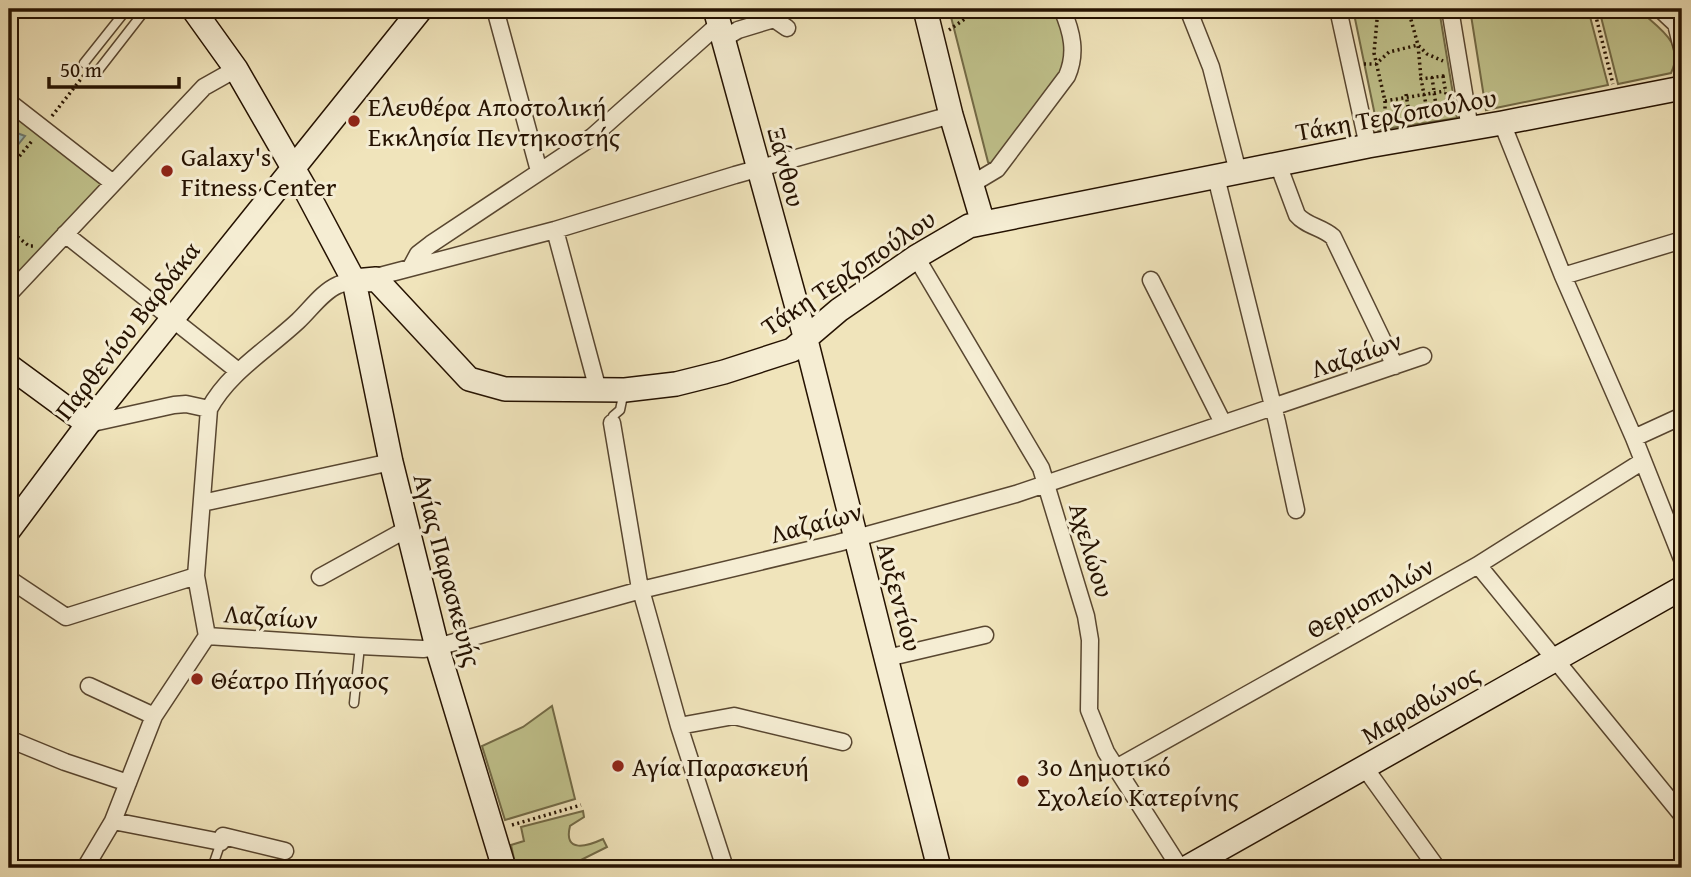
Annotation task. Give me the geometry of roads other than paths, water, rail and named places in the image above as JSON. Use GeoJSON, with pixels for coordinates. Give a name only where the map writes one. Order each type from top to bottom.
{"type":"FeatureCollection","features":[{"type":"Feature","properties":{"kind":"main road","name":"Τάκη Τερζοπούλου"},"geometry":{"type":"LineString","coordinates":[[193,9],[236,69],[363,280],[379,282],[469,379],[505,389],[625,390],[676,384],[779,356],[806,340],[825,320],[916,257],[962,229],[984,223],[1413,138],[1439,123],[1470,129],[1682,88]]}},
{"type":"Feature","properties":{"kind":"main road","name":"Παρθενίου Βαρδάκα"},"geometry":{"type":"LineString","coordinates":[[9,530],[88,424],[421,9]]}},
{"type":"Feature","properties":{"kind":"main road"},"geometry":{"type":"LineString","coordinates":[[925,9],[951,115],[984,223]]}},
{"type":"Feature","properties":{"kind":"main road","name":"Ξάνθου"},"geometry":{"type":"LineString","coordinates":[[719,24],[806,340]]}},
{"type":"Feature","properties":{"kind":"main road","name":"Αγίας Παρασκευής"},"geometry":{"type":"LineString","coordinates":[[363,280],[390,461],[437,647],[504,868]]}},
{"type":"Feature","properties":{"kind":"main road","name":"Αυξεντίου"},"geometry":{"type":"LineString","coordinates":[[806,340],[939,868]]}},
{"type":"Feature","properties":{"kind":"main road"},"geometry":{"type":"LineString","coordinates":[[9,366],[88,424]]}},
{"type":"Feature","properties":{"kind":"main road","name":"Μαραθώνος"},"geometry":{"type":"LineString","coordinates":[[1183,868],[1682,588]]}},
{"type":"Feature","properties":{"kind":"street"},"geometry":{"type":"LineString","coordinates":[[495,9],[539,171]]}},
{"type":"Feature","properties":{"kind":"street"},"geometry":{"type":"LineString","coordinates":[[972,184],[997,169],[1067,76],[1074,61],[1073,45],[1070,27],[1062,9]]}},
{"type":"Feature","properties":{"kind":"street"},"geometry":{"type":"LineString","coordinates":[[1188,9],[1211,67],[1227,174],[1296,510]]}},
{"type":"Feature","properties":{"kind":"street"},"geometry":{"type":"LineString","coordinates":[[1338,9],[1350,65],[1374,145]]}},
{"type":"Feature","properties":{"kind":"street"},"geometry":{"type":"LineString","coordinates":[[1450,9],[1470,129]]}},
{"type":"Feature","properties":{"kind":"street"},"geometry":{"type":"LineString","coordinates":[[1660,9],[1679,20],[1682,48]]}},
{"type":"Feature","properties":{"kind":"street"},"geometry":{"type":"LineString","coordinates":[[411,267],[418,254],[431,244],[592,137],[719,24],[738,30],[774,19],[787,28]]}},
{"type":"Feature","properties":{"kind":"street"},"geometry":{"type":"LineString","coordinates":[[9,294],[204,87],[236,69]]}},
{"type":"Feature","properties":{"kind":"street"},"geometry":{"type":"LineString","coordinates":[[9,102],[113,183]]}},
{"type":"Feature","properties":{"kind":"street"},"geometry":{"type":"LineString","coordinates":[[85,868],[113,821],[154,716],[206,636],[196,576],[209,410],[217,394],[238,372],[327,293],[339,284],[555,230],[951,115]]}},
{"type":"Feature","properties":{"kind":"street"},"geometry":{"type":"LineString","coordinates":[[1502,123],[1682,559]]}},
{"type":"Feature","properties":{"kind":"street"},"geometry":{"type":"LineString","coordinates":[[1278,164],[1297,215],[1302,220],[1326,230],[1333,237],[1395,366]]}},
{"type":"Feature","properties":{"kind":"street"},"geometry":{"type":"LineString","coordinates":[[555,230],[597,390]]}},
{"type":"Feature","properties":{"kind":"street"},"geometry":{"type":"LineString","coordinates":[[65,234],[238,372]]}},
{"type":"Feature","properties":{"kind":"street"},"geometry":{"type":"LineString","coordinates":[[1563,276],[1682,240]]}},
{"type":"Feature","properties":{"kind":"street","name":"Αχελώου"},"geometry":{"type":"LineString","coordinates":[[916,257],[1041,468],[1086,616],[1090,640],[1089,710],[1106,752],[1183,868]]}},
{"type":"Feature","properties":{"kind":"street"},"geometry":{"type":"LineString","coordinates":[[1151,279],[1223,423]]}},
{"type":"Feature","properties":{"kind":"street","name":"Λαζαίων"},"geometry":{"type":"LineString","coordinates":[[206,636],[423,649],[437,647],[641,590],[855,537],[1047,484],[1423,356]]}},
{"type":"Feature","properties":{"kind":"street"},"geometry":{"type":"LineString","coordinates":[[88,424],[174,405],[186,404],[209,410]]}},
{"type":"Feature","properties":{"kind":"street"},"geometry":{"type":"LineString","coordinates":[[1634,438],[1682,416]]}},
{"type":"Feature","properties":{"kind":"street"},"geometry":{"type":"LineString","coordinates":[[612,423],[641,590],[679,726],[724,868]]}},
{"type":"Feature","properties":{"kind":"street"},"geometry":{"type":"LineString","coordinates":[[202,503],[390,461]]}},
{"type":"Feature","properties":{"kind":"street","name":"Θερμοπυλών"},"geometry":{"type":"LineString","coordinates":[[1116,768],[1478,565],[1643,461]]}},
{"type":"Feature","properties":{"kind":"street"},"geometry":{"type":"LineString","coordinates":[[320,577],[407,529]]}},
{"type":"Feature","properties":{"kind":"street"},"geometry":{"type":"LineString","coordinates":[[1478,565],[1682,816]]}},
{"type":"Feature","properties":{"kind":"street"},"geometry":{"type":"LineString","coordinates":[[9,579],[66,617],[196,576]]}},
{"type":"Feature","properties":{"kind":"street"},"geometry":{"type":"LineString","coordinates":[[887,658],[985,635]]}},
{"type":"Feature","properties":{"kind":"street"},"geometry":{"type":"LineString","coordinates":[[89,686],[154,716]]}},
{"type":"Feature","properties":{"kind":"street"},"geometry":{"type":"LineString","coordinates":[[679,726],[734,716],[844,742]]}},
{"type":"Feature","properties":{"kind":"street"},"geometry":{"type":"LineString","coordinates":[[9,739],[65,762],[128,783]]}},
{"type":"Feature","properties":{"kind":"street"},"geometry":{"type":"LineString","coordinates":[[1365,768],[1437,868]]}},
{"type":"Feature","properties":{"kind":"street"},"geometry":{"type":"LineString","coordinates":[[113,821],[221,842],[223,836],[285,850]]}},
{"type":"Feature","properties":{"kind":"lane"},"geometry":{"type":"LineString","coordinates":[[127,9],[91,67],[146,9]]}},
{"type":"Feature","properties":{"kind":"lane"},"geometry":{"type":"LineString","coordinates":[[612,423],[613,416],[620,410],[625,390]]}},
{"type":"Feature","properties":{"kind":"lane"},"geometry":{"type":"LineString","coordinates":[[354,703],[360,646]]}},
{"type":"Feature","properties":{"kind":"lane"},"geometry":{"type":"LineString","coordinates":[[212,868],[221,842]]}},
{"type":"Feature","properties":{"kind":"water"},"geometry":{"type":"Polygon","coordinates":[[[9,130],[25,136],[9,156],[9,130]]]}},
{"type":"Feature","properties":{"kind":"place","name":"Ελευθέρα Αποστολική Εκκλησία Πεντηκοστής"},"geometry":{"type":"Point","coordinates":[354,121]}},
{"type":"Feature","properties":{"kind":"place","name":"Galaxy's Fitness Center"},"geometry":{"type":"Point","coordinates":[167,171]}},
{"type":"Feature","properties":{"kind":"place","name":"Θέατρο Πήγασος"},"geometry":{"type":"Point","coordinates":[197,679]}},
{"type":"Feature","properties":{"kind":"place","name":"Αγία Παρασκευή"},"geometry":{"type":"Point","coordinates":[618,766]}},
{"type":"Feature","properties":{"kind":"place","name":"3ο Δημοτικό Σχολείο Κατερίνης"},"geometry":{"type":"Point","coordinates":[1023,781]}}]}
